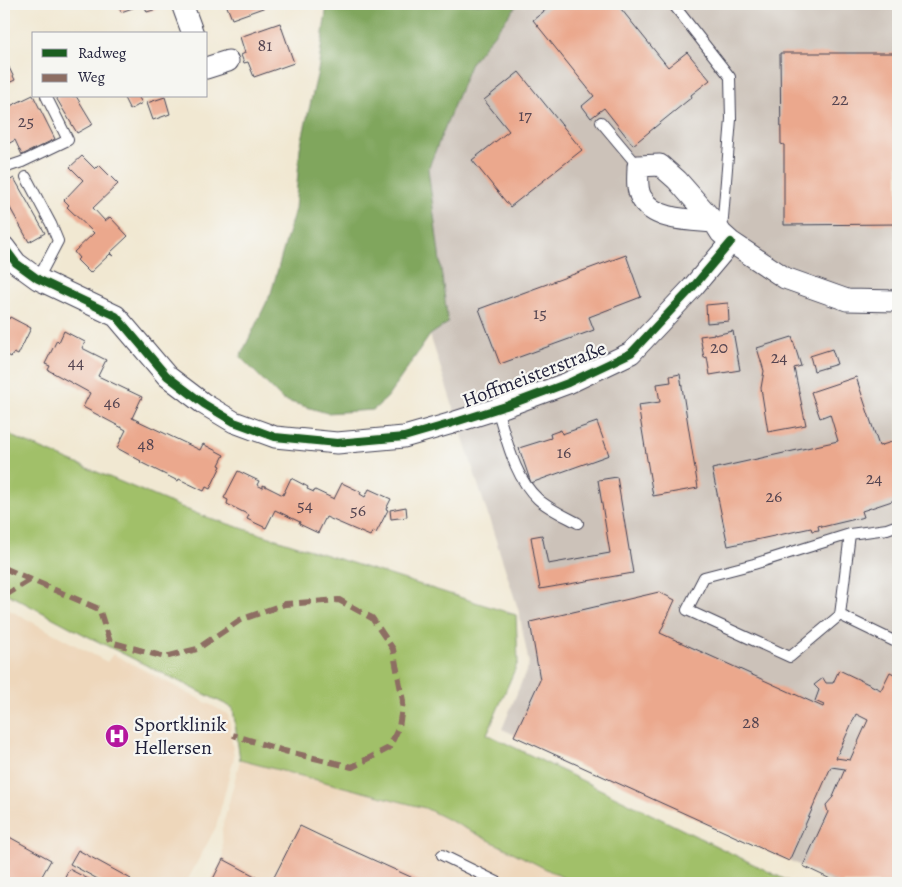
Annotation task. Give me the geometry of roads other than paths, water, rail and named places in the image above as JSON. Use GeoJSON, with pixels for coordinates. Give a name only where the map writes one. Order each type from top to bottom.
{"type":"FeatureCollection","features":[{"type":"Feature","properties":{"kind":"street"},"geometry":{"type":"LineString","coordinates":[[182,4],[192,32]]}},
{"type":"Feature","properties":{"kind":"street"},"geometry":{"type":"LineString","coordinates":[[208,67],[228,61]]}},
{"type":"Feature","properties":{"kind":"street"},"geometry":{"type":"LineString","coordinates":[[722,232],[673,219],[647,206],[640,195],[638,166],[660,165],[677,180],[722,232],[785,278],[847,300],[898,301]]}},
{"type":"Feature","properties":{"kind":"street","name":"Hoffmeisterstraße"},"geometry":{"type":"LineString","coordinates":[[4,247],[16,263],[38,279],[116,316],[167,376],[204,404],[234,422],[274,437],[338,443],[404,437],[449,424],[568,383],[631,353],[694,287],[722,232]]}},
{"type":"Feature","properties":{"kind":"lane"},"geometry":{"type":"LineString","coordinates":[[673,4],[730,78],[731,118],[722,232]]}},
{"type":"Feature","properties":{"kind":"lane"},"geometry":{"type":"LineString","coordinates":[[4,168],[22,162],[68,140],[47,98]]}},
{"type":"Feature","properties":{"kind":"lane"},"geometry":{"type":"LineString","coordinates":[[601,122],[638,166]]}},
{"type":"Feature","properties":{"kind":"lane"},"geometry":{"type":"LineString","coordinates":[[26,177],[58,241],[38,279]]}},
{"type":"Feature","properties":{"kind":"lane"},"geometry":{"type":"LineString","coordinates":[[497,409],[515,464],[527,487],[540,500],[578,523]]}},
{"type":"Feature","properties":{"kind":"lane"},"geometry":{"type":"LineString","coordinates":[[850,534],[840,615],[790,657],[687,610],[704,577],[754,564],[850,534],[887,529],[898,525]]}},
{"type":"Feature","properties":{"kind":"lane"},"geometry":{"type":"LineString","coordinates":[[840,615],[898,643]]}},
{"type":"Feature","properties":{"kind":"lane"},"geometry":{"type":"LineString","coordinates":[[442,855],[499,883]]}},
{"type":"Feature","properties":{"kind":"place","name":"Sportklinik Hellersen"},"geometry":{"type":"Point","coordinates":[117,736]}}]}
